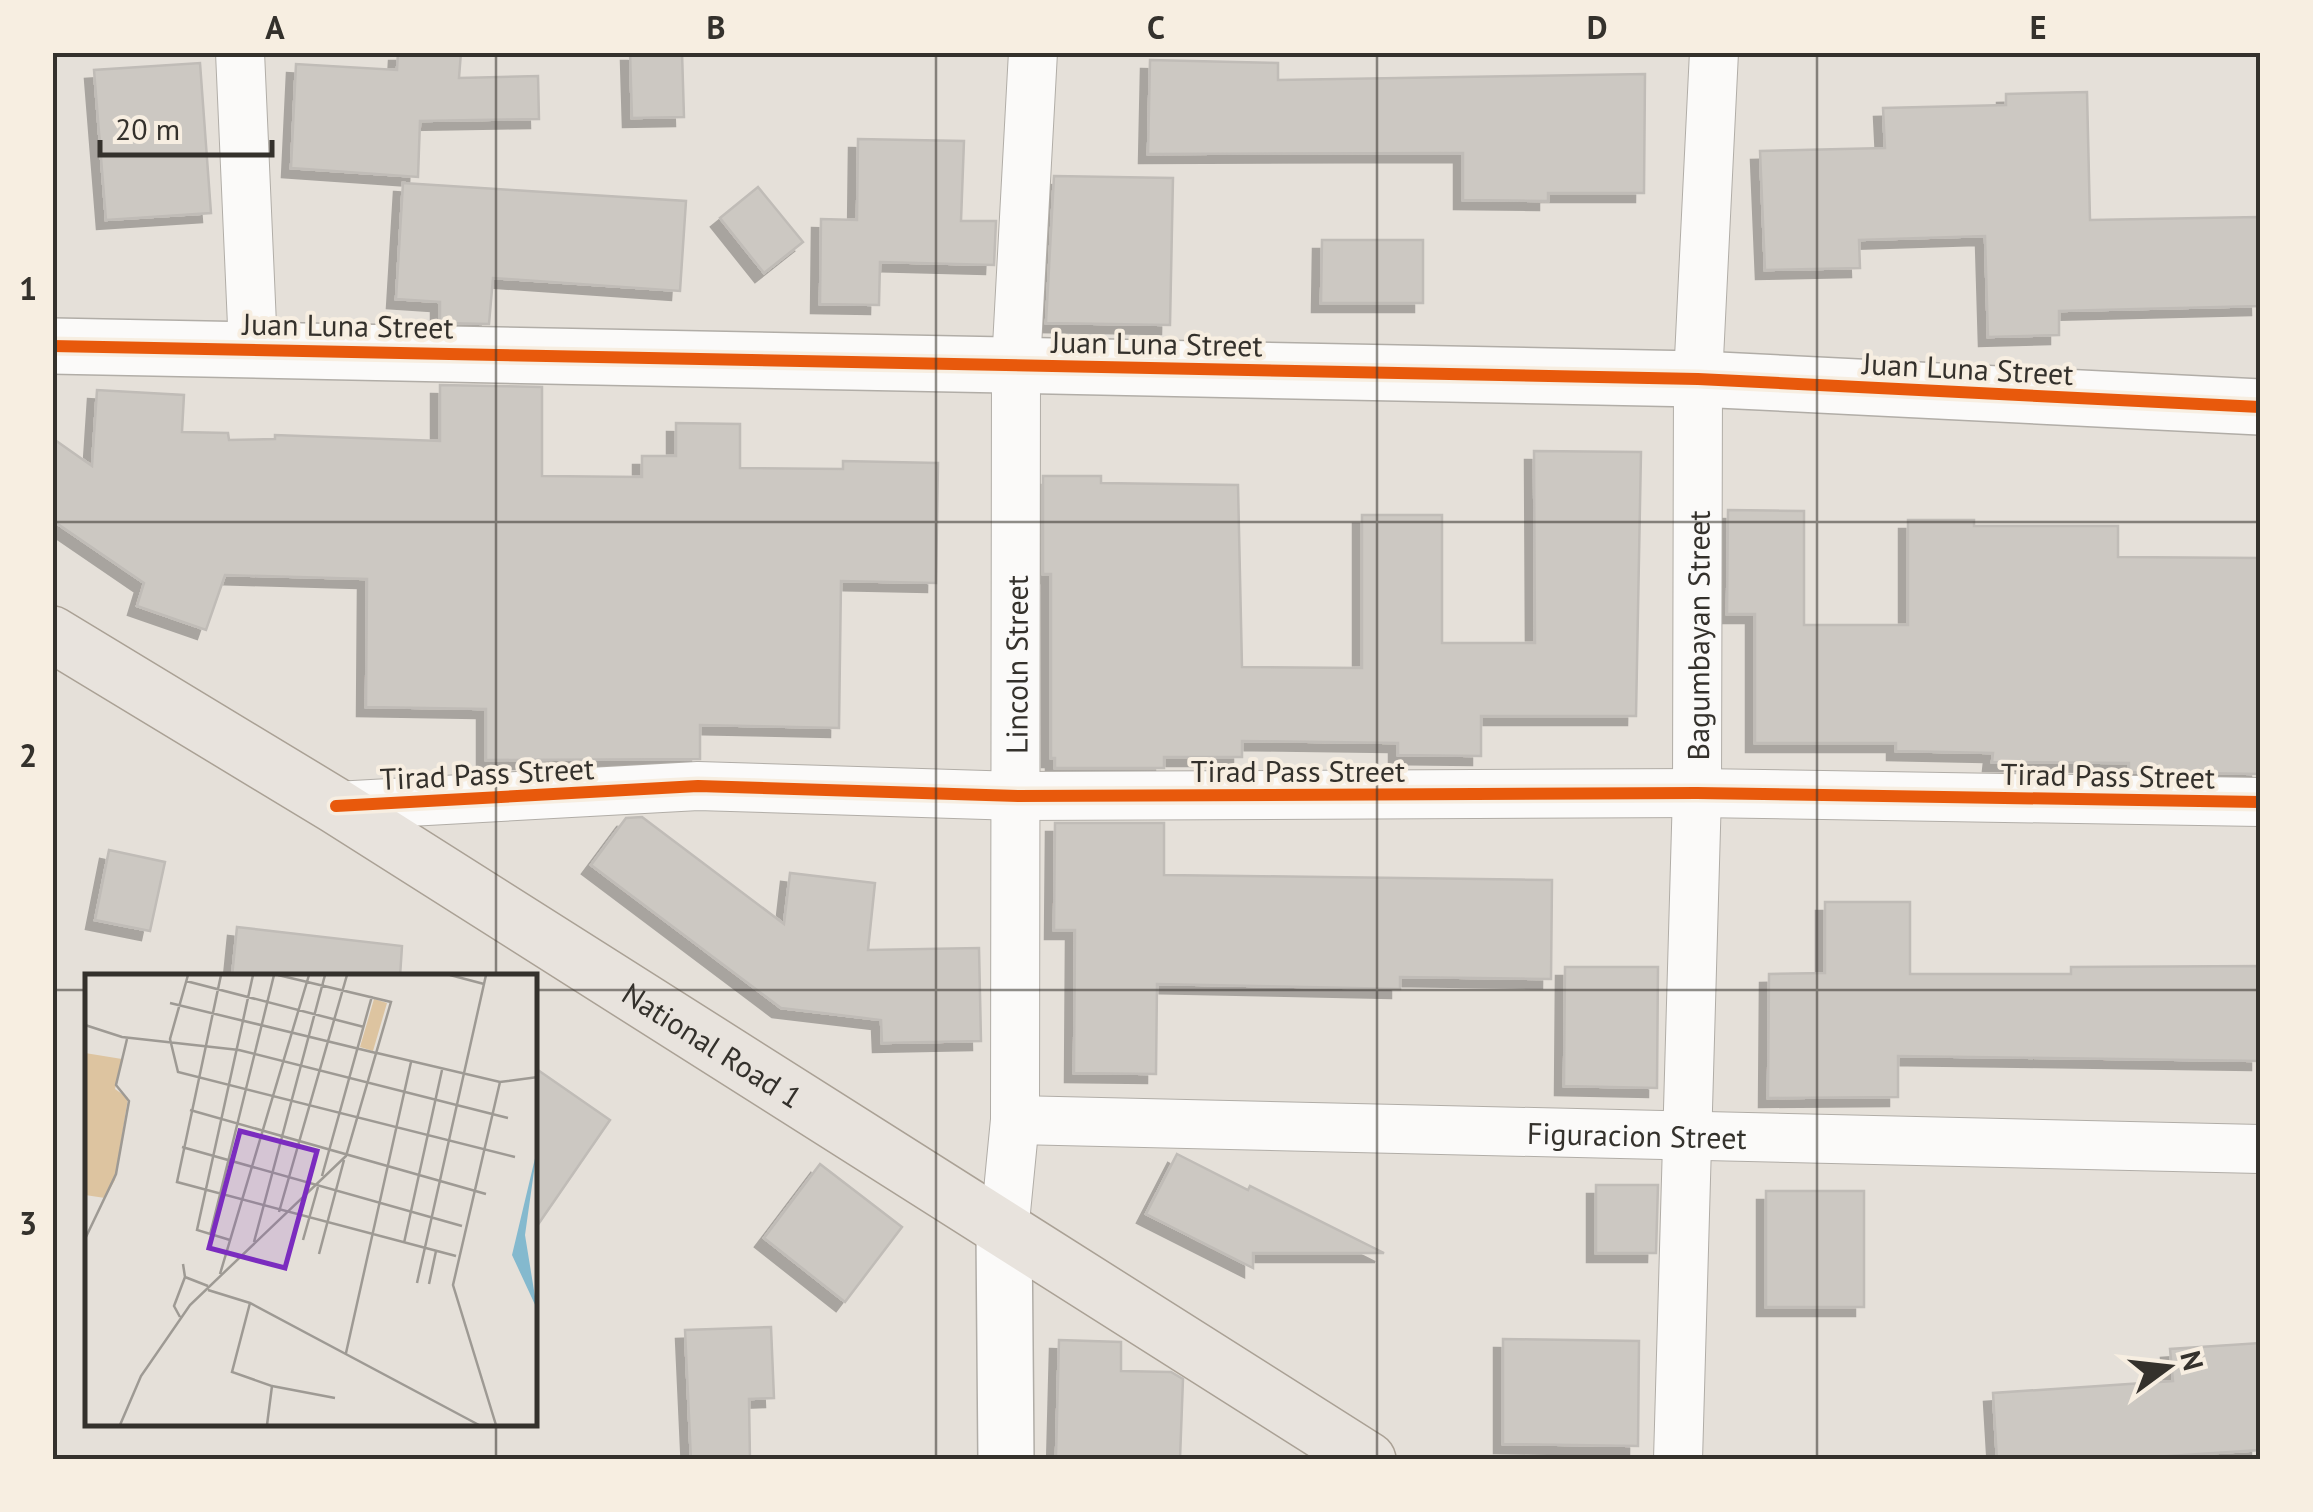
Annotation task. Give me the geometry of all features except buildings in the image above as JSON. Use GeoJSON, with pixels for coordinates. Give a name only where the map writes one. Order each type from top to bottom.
{"type":"FeatureCollection","features":[{"type":"Feature","properties":{"kind":"main road","name":"National Road 1"},"geometry":{"type":"LineString","coordinates":[[52,634],[336,806],[1368,1460]]}},
{"type":"Feature","properties":{"kind":"street"},"geometry":{"type":"LineString","coordinates":[[240,52],[253,348]]}},
{"type":"Feature","properties":{"kind":"street","name":"Lincoln Street"},"geometry":{"type":"LineString","coordinates":[[1006,1460],[1004,1232],[1015,1120],[1018,796],[1016,365],[1033,52]]}},
{"type":"Feature","properties":{"kind":"street","name":"Bagumbayan Street"},"geometry":{"type":"LineString","coordinates":[[1678,1460],[1697,793],[1698,379],[1714,52]]}},
{"type":"Feature","properties":{"kind":"street","name":"Juan Luna Street"},"geometry":{"type":"LineString","coordinates":[[52,346],[1698,379],[2260,408]]}},
{"type":"Feature","properties":{"kind":"street","name":"Tirad Pass Street"},"geometry":{"type":"LineString","coordinates":[[336,806],[698,786],[1018,796],[1697,793],[2260,802]]}},
{"type":"Feature","properties":{"kind":"street","name":"Figuracion Street"},"geometry":{"type":"LineString","coordinates":[[1015,1120],[2260,1150]]}},
{"type":"Feature","properties":{"kind":"cycle path"},"geometry":{"type":"LineString","coordinates":[[52,346],[1698,379],[2260,407]]}},
{"type":"Feature","properties":{"kind":"cycle path"},"geometry":{"type":"LineString","coordinates":[[336,806],[698,786],[1018,796],[1697,793],[2260,802]]}}]}
